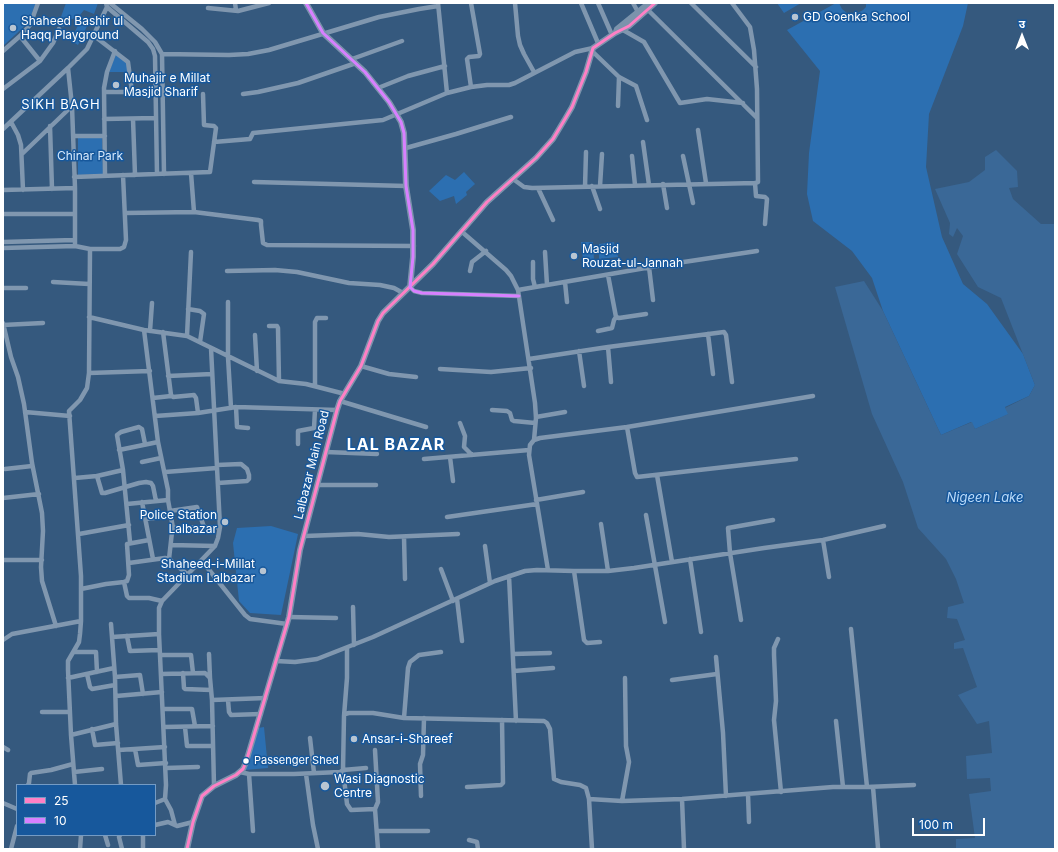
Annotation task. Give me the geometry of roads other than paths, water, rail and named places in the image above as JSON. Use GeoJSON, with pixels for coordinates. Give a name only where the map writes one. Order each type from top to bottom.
{"type":"FeatureCollection","features":[{"type":"Feature","properties":{"kind":"main road"},"geometry":{"type":"LineString","coordinates":[[306,3],[323,33],[354,61],[378,88],[401,122],[406,148],[406,186],[414,246],[410,287]]}},
{"type":"Feature","properties":{"kind":"main road"},"geometry":{"type":"LineString","coordinates":[[613,34],[638,12],[655,3]]}},
{"type":"Feature","properties":{"kind":"main road"},"geometry":{"type":"LineString","coordinates":[[594,47],[613,34],[623,30],[647,6]]}},
{"type":"Feature","properties":{"kind":"main road","name":"Lalbazar Main Road"},"geometry":{"type":"LineString","coordinates":[[240,772],[246,762],[287,624],[298,564],[337,410],[340,401],[361,366],[378,321],[383,313],[433,264],[487,202],[536,158],[559,129],[572,106],[581,85],[594,47]]}},
{"type":"Feature","properties":{"kind":"main road"},"geometry":{"type":"LineString","coordinates":[[187,849],[193,822],[200,800],[204,793],[240,772]]}},
{"type":"Feature","properties":{"kind":"street"},"geometry":{"type":"LineString","coordinates":[[3,51],[30,25],[38,3]]}},
{"type":"Feature","properties":{"kind":"street"},"geometry":{"type":"LineString","coordinates":[[110,3],[142,29],[155,42],[162,54],[164,174]]}},
{"type":"Feature","properties":{"kind":"street"},"geometry":{"type":"LineString","coordinates":[[235,3],[236,10]]}},
{"type":"Feature","properties":{"kind":"street"},"geometry":{"type":"LineString","coordinates":[[208,8],[236,10],[269,3]]}},
{"type":"Feature","properties":{"kind":"street"},"geometry":{"type":"LineString","coordinates":[[471,3],[480,54],[479,56],[468,58],[471,87]]}},
{"type":"Feature","properties":{"kind":"street"},"geometry":{"type":"LineString","coordinates":[[515,3],[520,45],[534,72]]}},
{"type":"Feature","properties":{"kind":"street"},"geometry":{"type":"LineString","coordinates":[[581,3],[594,47],[619,77],[636,86],[647,120]]}},
{"type":"Feature","properties":{"kind":"street"},"geometry":{"type":"LineString","coordinates":[[598,3],[613,34]]}},
{"type":"Feature","properties":{"kind":"street"},"geometry":{"type":"LineString","coordinates":[[633,3],[638,12]]}},
{"type":"Feature","properties":{"kind":"street"},"geometry":{"type":"LineString","coordinates":[[691,3],[756,67]]}},
{"type":"Feature","properties":{"kind":"street"},"geometry":{"type":"LineString","coordinates":[[732,3],[750,27],[752,33],[756,67],[758,182],[755,183],[756,196],[765,197],[767,199],[765,224]]}},
{"type":"Feature","properties":{"kind":"street"},"geometry":{"type":"LineString","coordinates":[[3,129],[68,68],[87,48],[106,5],[148,42],[153,49],[155,56],[157,174]]}},
{"type":"Feature","properties":{"kind":"street"},"geometry":{"type":"LineString","coordinates":[[162,54],[248,54],[285,46],[378,17],[438,5],[447,93]]}},
{"type":"Feature","properties":{"kind":"street"},"geometry":{"type":"LineString","coordinates":[[647,6],[757,118]]}},
{"type":"Feature","properties":{"kind":"street"},"geometry":{"type":"LineString","coordinates":[[3,88],[40,61],[53,43],[59,30]]}},
{"type":"Feature","properties":{"kind":"street"},"geometry":{"type":"LineString","coordinates":[[623,30],[644,42],[680,103],[707,99],[743,103]]}},
{"type":"Feature","properties":{"kind":"street"},"geometry":{"type":"LineString","coordinates":[[93,34],[128,62],[132,92]]}},
{"type":"Feature","properties":{"kind":"street"},"geometry":{"type":"LineString","coordinates":[[20,36],[40,61]]}},
{"type":"Feature","properties":{"kind":"street"},"geometry":{"type":"LineString","coordinates":[[243,94],[298,84],[402,41]]}},
{"type":"Feature","properties":{"kind":"street"},"geometry":{"type":"LineString","coordinates":[[214,142],[250,139],[253,133],[383,120],[447,93],[471,87],[509,85],[515,83],[575,52],[594,47]]}},
{"type":"Feature","properties":{"kind":"street"},"geometry":{"type":"LineString","coordinates":[[105,176],[104,92],[107,72],[115,51]]}},
{"type":"Feature","properties":{"kind":"street"},"geometry":{"type":"LineString","coordinates":[[378,88],[408,76],[445,66]]}},
{"type":"Feature","properties":{"kind":"street"},"geometry":{"type":"LineString","coordinates":[[68,68],[72,106],[75,188],[75,246]]}},
{"type":"Feature","properties":{"kind":"street"},"geometry":{"type":"LineString","coordinates":[[618,106],[619,77]]}},
{"type":"Feature","properties":{"kind":"street"},"geometry":{"type":"LineString","coordinates":[[104,92],[155,92]]}},
{"type":"Feature","properties":{"kind":"street"},"geometry":{"type":"LineString","coordinates":[[74,177],[210,172],[215,127],[205,126],[204,124],[203,94]]}},
{"type":"Feature","properties":{"kind":"street"},"geometry":{"type":"LineString","coordinates":[[22,154],[72,106]]}},
{"type":"Feature","properties":{"kind":"street"},"geometry":{"type":"LineString","coordinates":[[406,148],[511,117]]}},
{"type":"Feature","properties":{"kind":"street"},"geometry":{"type":"LineString","coordinates":[[104,119],[156,118]]}},
{"type":"Feature","properties":{"kind":"street"},"geometry":{"type":"LineString","coordinates":[[133,119],[134,175]]}},
{"type":"Feature","properties":{"kind":"street"},"geometry":{"type":"LineString","coordinates":[[11,122],[18,135],[22,154],[23,190]]}},
{"type":"Feature","properties":{"kind":"street"},"geometry":{"type":"LineString","coordinates":[[50,126],[52,189]]}},
{"type":"Feature","properties":{"kind":"street"},"geometry":{"type":"LineString","coordinates":[[698,130],[706,183]]}},
{"type":"Feature","properties":{"kind":"street"},"geometry":{"type":"LineString","coordinates":[[73,136],[104,136]]}},
{"type":"Feature","properties":{"kind":"street"},"geometry":{"type":"LineString","coordinates":[[643,142],[649,185]]}},
{"type":"Feature","properties":{"kind":"street"},"geometry":{"type":"LineString","coordinates":[[585,186],[586,152]]}},
{"type":"Feature","properties":{"kind":"street"},"geometry":{"type":"LineString","coordinates":[[600,186],[602,154]]}},
{"type":"Feature","properties":{"kind":"street"},"geometry":{"type":"LineString","coordinates":[[632,156],[635,185]]}},
{"type":"Feature","properties":{"kind":"street"},"geometry":{"type":"LineString","coordinates":[[683,156],[692,202]]}},
{"type":"Feature","properties":{"kind":"street"},"geometry":{"type":"LineString","coordinates":[[191,173],[194,212]]}},
{"type":"Feature","properties":{"kind":"street"},"geometry":{"type":"LineString","coordinates":[[3,248],[75,246],[90,249],[124,248],[126,240],[123,175]]}},
{"type":"Feature","properties":{"kind":"street"},"geometry":{"type":"LineString","coordinates":[[513,179],[524,187],[538,188],[755,183]]}},
{"type":"Feature","properties":{"kind":"street"},"geometry":{"type":"LineString","coordinates":[[254,182],[406,186]]}},
{"type":"Feature","properties":{"kind":"street"},"geometry":{"type":"LineString","coordinates":[[663,184],[667,208]]}},
{"type":"Feature","properties":{"kind":"street"},"geometry":{"type":"LineString","coordinates":[[592,186],[600,209]]}},
{"type":"Feature","properties":{"kind":"street"},"geometry":{"type":"LineString","coordinates":[[3,190],[75,188]]}},
{"type":"Feature","properties":{"kind":"street"},"geometry":{"type":"LineString","coordinates":[[538,188],[553,220]]}},
{"type":"Feature","properties":{"kind":"street"},"geometry":{"type":"LineString","coordinates":[[125,213],[194,212],[258,220],[261,222],[263,242],[267,245],[414,246]]}},
{"type":"Feature","properties":{"kind":"street"},"geometry":{"type":"LineString","coordinates":[[3,214],[75,214]]}},
{"type":"Feature","properties":{"kind":"street"},"geometry":{"type":"LineString","coordinates":[[461,231],[486,251],[506,270],[511,276],[519,293],[530,359],[536,417],[534,440],[530,445],[529,450],[548,570]]}},
{"type":"Feature","properties":{"kind":"street"},"geometry":{"type":"LineString","coordinates":[[3,242],[74,240]]}},
{"type":"Feature","properties":{"kind":"street"},"geometry":{"type":"LineString","coordinates":[[75,784],[69,712],[68,661],[79,642],[81,621],[81,589],[79,534],[69,411],[80,400],[86,388],[89,373],[90,249]]}},
{"type":"Feature","properties":{"kind":"street"},"geometry":{"type":"LineString","coordinates":[[470,271],[472,262],[486,251]]}},
{"type":"Feature","properties":{"kind":"street"},"geometry":{"type":"LineString","coordinates":[[410,287],[422,294],[519,293],[535,287],[649,267],[757,251]]}},
{"type":"Feature","properties":{"kind":"street"},"geometry":{"type":"LineString","coordinates":[[187,336],[191,252]]}},
{"type":"Feature","properties":{"kind":"street"},"geometry":{"type":"LineString","coordinates":[[545,252],[547,285]]}},
{"type":"Feature","properties":{"kind":"street"},"geometry":{"type":"LineString","coordinates":[[533,262],[533,279],[535,287]]}},
{"type":"Feature","properties":{"kind":"street"},"geometry":{"type":"LineString","coordinates":[[649,267],[654,300]]}},
{"type":"Feature","properties":{"kind":"street"},"geometry":{"type":"LineString","coordinates":[[227,271],[275,270],[297,272],[349,283],[380,285],[394,288],[403,293]]}},
{"type":"Feature","properties":{"kind":"street"},"geometry":{"type":"LineString","coordinates":[[598,331],[612,328],[616,317],[608,275]]}},
{"type":"Feature","properties":{"kind":"street"},"geometry":{"type":"LineString","coordinates":[[53,282],[89,284]]}},
{"type":"Feature","properties":{"kind":"street"},"geometry":{"type":"LineString","coordinates":[[565,282],[567,302]]}},
{"type":"Feature","properties":{"kind":"street"},"geometry":{"type":"LineString","coordinates":[[3,288],[26,288]]}},
{"type":"Feature","properties":{"kind":"street"},"geometry":{"type":"LineString","coordinates":[[228,302],[228,357],[233,408],[237,427],[248,428]]}},
{"type":"Feature","properties":{"kind":"street"},"geometry":{"type":"LineString","coordinates":[[150,330],[152,303]]}},
{"type":"Feature","properties":{"kind":"street"},"geometry":{"type":"LineString","coordinates":[[188,310],[200,311],[204,314],[200,342]]}},
{"type":"Feature","properties":{"kind":"street"},"geometry":{"type":"LineString","coordinates":[[616,317],[646,314]]}},
{"type":"Feature","properties":{"kind":"street"},"geometry":{"type":"LineString","coordinates":[[89,317],[144,330],[187,336],[279,381],[315,386],[345,394]]}},
{"type":"Feature","properties":{"kind":"street"},"geometry":{"type":"LineString","coordinates":[[315,386],[315,322],[317,318],[326,318]]}},
{"type":"Feature","properties":{"kind":"street"},"geometry":{"type":"LineString","coordinates":[[43,323],[3,324],[11,357],[18,377],[25,412],[32,466],[39,494],[43,531],[42,581],[56,626]]}},
{"type":"Feature","properties":{"kind":"street"},"geometry":{"type":"LineString","coordinates":[[269,326],[277,326],[278,328],[279,381]]}},
{"type":"Feature","properties":{"kind":"street"},"geometry":{"type":"LineString","coordinates":[[144,330],[158,442],[168,490],[170,516],[173,528],[170,559]]}},
{"type":"Feature","properties":{"kind":"street"},"geometry":{"type":"LineString","coordinates":[[163,332],[171,396]]}},
{"type":"Feature","properties":{"kind":"street"},"geometry":{"type":"LineString","coordinates":[[530,359],[608,346],[722,332],[726,333],[732,382]]}},
{"type":"Feature","properties":{"kind":"street"},"geometry":{"type":"LineString","coordinates":[[708,334],[713,374]]}},
{"type":"Feature","properties":{"kind":"street"},"geometry":{"type":"LineString","coordinates":[[255,335],[257,371]]}},
{"type":"Feature","properties":{"kind":"street"},"geometry":{"type":"LineString","coordinates":[[608,346],[611,382]]}},
{"type":"Feature","properties":{"kind":"street"},"geometry":{"type":"LineString","coordinates":[[175,825],[171,810],[165,799],[166,765],[159,608],[162,601],[215,546],[218,538],[220,527],[211,348]]}},
{"type":"Feature","properties":{"kind":"street"},"geometry":{"type":"LineString","coordinates":[[579,351],[584,386]]}},
{"type":"Feature","properties":{"kind":"street"},"geometry":{"type":"LineString","coordinates":[[361,366],[394,375],[416,377]]}},
{"type":"Feature","properties":{"kind":"street"},"geometry":{"type":"LineString","coordinates":[[440,369],[491,372],[531,368]]}},
{"type":"Feature","properties":{"kind":"street"},"geometry":{"type":"LineString","coordinates":[[89,373],[150,371]]}},
{"type":"Feature","properties":{"kind":"street"},"geometry":{"type":"LineString","coordinates":[[168,376],[212,374]]}},
{"type":"Feature","properties":{"kind":"street"},"geometry":{"type":"LineString","coordinates":[[153,398],[194,396],[196,398],[198,413]]}},
{"type":"Feature","properties":{"kind":"street"},"geometry":{"type":"LineString","coordinates":[[534,440],[627,427],[813,396]]}},
{"type":"Feature","properties":{"kind":"street"},"geometry":{"type":"LineString","coordinates":[[340,401],[426,427]]}},
{"type":"Feature","properties":{"kind":"street"},"geometry":{"type":"LineString","coordinates":[[155,416],[198,413],[233,408],[337,410]]}},
{"type":"Feature","properties":{"kind":"street"},"geometry":{"type":"LineString","coordinates":[[298,444],[298,430],[314,428],[315,410]]}},
{"type":"Feature","properties":{"kind":"street"},"geometry":{"type":"LineString","coordinates":[[492,410],[507,411],[510,413],[512,420],[514,421],[536,423]]}},
{"type":"Feature","properties":{"kind":"street"},"geometry":{"type":"LineString","coordinates":[[25,412],[70,416]]}},
{"type":"Feature","properties":{"kind":"street"},"geometry":{"type":"LineString","coordinates":[[536,417],[565,412]]}},
{"type":"Feature","properties":{"kind":"street"},"geometry":{"type":"LineString","coordinates":[[460,423],[465,436],[464,447],[472,455]]}},
{"type":"Feature","properties":{"kind":"street"},"geometry":{"type":"LineString","coordinates":[[81,589],[124,582],[128,579],[129,563],[127,545],[130,542],[129,525],[123,470],[117,437],[118,433],[139,427],[142,429],[145,444]]}},
{"type":"Feature","properties":{"kind":"street"},"geometry":{"type":"LineString","coordinates":[[627,427],[636,476],[657,475],[796,459]]}},
{"type":"Feature","properties":{"kind":"street"},"geometry":{"type":"LineString","coordinates":[[119,450],[158,442]]}},
{"type":"Feature","properties":{"kind":"street"},"geometry":{"type":"LineString","coordinates":[[424,459],[529,450]]}},
{"type":"Feature","properties":{"kind":"street"},"geometry":{"type":"LineString","coordinates":[[326,452],[377,454]]}},
{"type":"Feature","properties":{"kind":"street"},"geometry":{"type":"LineString","coordinates":[[450,457],[453,481]]}},
{"type":"Feature","properties":{"kind":"street"},"geometry":{"type":"LineString","coordinates":[[142,462],[161,458]]}},
{"type":"Feature","properties":{"kind":"street"},"geometry":{"type":"LineString","coordinates":[[164,472],[241,464],[247,469],[249,475],[249,479],[247,481],[218,483]]}},
{"type":"Feature","properties":{"kind":"street"},"geometry":{"type":"LineString","coordinates":[[5,469],[32,466]]}},
{"type":"Feature","properties":{"kind":"street"},"geometry":{"type":"LineString","coordinates":[[75,478],[97,476],[123,470]]}},
{"type":"Feature","properties":{"kind":"street"},"geometry":{"type":"LineString","coordinates":[[657,475],[672,562]]}},
{"type":"Feature","properties":{"kind":"street"},"geometry":{"type":"LineString","coordinates":[[97,476],[102,493],[146,482],[151,483],[156,501]]}},
{"type":"Feature","properties":{"kind":"street"},"geometry":{"type":"LineString","coordinates":[[317,485],[376,485]]}},
{"type":"Feature","properties":{"kind":"street"},"geometry":{"type":"LineString","coordinates":[[448,517],[537,502],[583,492]]}},
{"type":"Feature","properties":{"kind":"street"},"geometry":{"type":"LineString","coordinates":[[3,498],[39,494]]}},
{"type":"Feature","properties":{"kind":"street"},"geometry":{"type":"LineString","coordinates":[[127,504],[168,500]]}},
{"type":"Feature","properties":{"kind":"street"},"geometry":{"type":"LineString","coordinates":[[142,502],[153,558]]}},
{"type":"Feature","properties":{"kind":"street"},"geometry":{"type":"LineString","coordinates":[[170,511],[197,507],[204,527]]}},
{"type":"Feature","properties":{"kind":"street"},"geometry":{"type":"LineString","coordinates":[[646,515],[665,622]]}},
{"type":"Feature","properties":{"kind":"street"},"geometry":{"type":"LineString","coordinates":[[146,519],[170,516]]}},
{"type":"Feature","properties":{"kind":"street"},"geometry":{"type":"LineString","coordinates":[[741,620],[730,553],[728,528],[773,520]]}},
{"type":"Feature","properties":{"kind":"street"},"geometry":{"type":"LineString","coordinates":[[601,524],[608,571]]}},
{"type":"Feature","properties":{"kind":"street"},"geometry":{"type":"LineString","coordinates":[[79,534],[129,525]]}},
{"type":"Feature","properties":{"kind":"street"},"geometry":{"type":"LineString","coordinates":[[276,661],[295,662],[317,659],[354,645],[490,583],[525,571],[608,571],[824,540],[884,526]]}},
{"type":"Feature","properties":{"kind":"street"},"geometry":{"type":"LineString","coordinates":[[173,528],[220,527]]}},
{"type":"Feature","properties":{"kind":"street"},"geometry":{"type":"LineString","coordinates":[[305,536],[358,534],[382,537],[404,537],[458,534]]}},
{"type":"Feature","properties":{"kind":"street"},"geometry":{"type":"LineString","coordinates":[[404,537],[405,579]]}},
{"type":"Feature","properties":{"kind":"street"},"geometry":{"type":"LineString","coordinates":[[130,542],[149,540]]}},
{"type":"Feature","properties":{"kind":"street"},"geometry":{"type":"LineString","coordinates":[[824,540],[829,577]]}},
{"type":"Feature","properties":{"kind":"street"},"geometry":{"type":"LineString","coordinates":[[171,545],[215,546]]}},
{"type":"Feature","properties":{"kind":"street"},"geometry":{"type":"LineString","coordinates":[[484,546],[490,583]]}},
{"type":"Feature","properties":{"kind":"street"},"geometry":{"type":"LineString","coordinates":[[129,563],[153,558],[165,558],[170,559],[187,574]]}},
{"type":"Feature","properties":{"kind":"street"},"geometry":{"type":"LineString","coordinates":[[690,559],[701,632]]}},
{"type":"Feature","properties":{"kind":"street"},"geometry":{"type":"LineString","coordinates":[[3,560],[42,560]]}},
{"type":"Feature","properties":{"kind":"street"},"geometry":{"type":"LineString","coordinates":[[202,561],[245,615],[250,619],[287,624]]}},
{"type":"Feature","properties":{"kind":"street"},"geometry":{"type":"LineString","coordinates":[[441,569],[455,600],[462,641]]}},
{"type":"Feature","properties":{"kind":"street"},"geometry":{"type":"LineString","coordinates":[[574,571],[584,640],[587,643],[600,642]]}},
{"type":"Feature","properties":{"kind":"street"},"geometry":{"type":"LineString","coordinates":[[509,576],[516,721]]}},
{"type":"Feature","properties":{"kind":"street"},"geometry":{"type":"LineString","coordinates":[[124,582],[127,596],[129,598],[149,598],[162,601]]}},
{"type":"Feature","properties":{"kind":"street"},"geometry":{"type":"LineString","coordinates":[[353,607],[354,645]]}},
{"type":"Feature","properties":{"kind":"street"},"geometry":{"type":"LineString","coordinates":[[289,616],[336,618]]}},
{"type":"Feature","properties":{"kind":"street"},"geometry":{"type":"LineString","coordinates":[[3,640],[12,634],[81,621]]}},
{"type":"Feature","properties":{"kind":"street"},"geometry":{"type":"LineString","coordinates":[[111,624],[115,676],[116,724],[121,784]]}},
{"type":"Feature","properties":{"kind":"street"},"geometry":{"type":"LineString","coordinates":[[851,629],[867,787]]}},
{"type":"Feature","properties":{"kind":"street"},"geometry":{"type":"LineString","coordinates":[[112,637],[159,634]]}},
{"type":"Feature","properties":{"kind":"street"},"geometry":{"type":"LineString","coordinates":[[127,636],[130,651],[191,655],[193,673]]}},
{"type":"Feature","properties":{"kind":"street"},"geometry":{"type":"LineString","coordinates":[[778,639],[774,648],[776,702],[774,720],[781,792]]}},
{"type":"Feature","properties":{"kind":"street"},"geometry":{"type":"LineString","coordinates":[[347,648],[343,770],[347,804],[349,808],[353,810],[375,809]]}},
{"type":"Feature","properties":{"kind":"street"},"geometry":{"type":"LineString","coordinates":[[74,652],[96,652],[98,672]]}},
{"type":"Feature","properties":{"kind":"street"},"geometry":{"type":"LineString","coordinates":[[404,718],[408,668],[410,662],[419,655],[441,652]]}},
{"type":"Feature","properties":{"kind":"street"},"geometry":{"type":"LineString","coordinates":[[513,654],[550,653]]}},
{"type":"Feature","properties":{"kind":"street"},"geometry":{"type":"LineString","coordinates":[[209,654],[212,700],[214,786]]}},
{"type":"Feature","properties":{"kind":"street"},"geometry":{"type":"LineString","coordinates":[[716,657],[723,733],[726,796]]}},
{"type":"Feature","properties":{"kind":"street"},"geometry":{"type":"LineString","coordinates":[[68,678],[114,668]]}},
{"type":"Feature","properties":{"kind":"street"},"geometry":{"type":"LineString","coordinates":[[514,671],[553,668]]}},
{"type":"Feature","properties":{"kind":"street"},"geometry":{"type":"LineString","coordinates":[[183,673],[185,689],[211,690]]}},
{"type":"Feature","properties":{"kind":"street"},"geometry":{"type":"LineString","coordinates":[[161,674],[205,673],[210,678]]}},
{"type":"Feature","properties":{"kind":"street"},"geometry":{"type":"LineString","coordinates":[[87,674],[92,689],[115,685]]}},
{"type":"Feature","properties":{"kind":"street"},"geometry":{"type":"LineString","coordinates":[[672,680],[717,674]]}},
{"type":"Feature","properties":{"kind":"street"},"geometry":{"type":"LineString","coordinates":[[115,676],[140,675],[143,694]]}},
{"type":"Feature","properties":{"kind":"street"},"geometry":{"type":"LineString","coordinates":[[622,801],[629,762],[626,746],[625,678]]}},
{"type":"Feature","properties":{"kind":"street"},"geometry":{"type":"LineString","coordinates":[[116,696],[162,692]]}},
{"type":"Feature","properties":{"kind":"street"},"geometry":{"type":"LineString","coordinates":[[212,700],[266,698]]}},
{"type":"Feature","properties":{"kind":"street"},"geometry":{"type":"LineString","coordinates":[[228,700],[229,712],[231,715],[261,714]]}},
{"type":"Feature","properties":{"kind":"street"},"geometry":{"type":"LineString","coordinates":[[163,709],[192,709],[196,726]]}},
{"type":"Feature","properties":{"kind":"street"},"geometry":{"type":"LineString","coordinates":[[42,712],[69,712]]}},
{"type":"Feature","properties":{"kind":"street"},"geometry":{"type":"LineString","coordinates":[[345,714],[373,712],[404,718],[547,722],[550,729],[554,779],[561,782],[584,786],[586,788],[589,799],[592,849]]}},
{"type":"Feature","properties":{"kind":"street"},"geometry":{"type":"LineString","coordinates":[[421,796],[420,764],[423,755],[424,718]]}},
{"type":"Feature","properties":{"kind":"street"},"geometry":{"type":"LineString","coordinates":[[467,787],[503,785],[502,720]]}},
{"type":"Feature","properties":{"kind":"street"},"geometry":{"type":"LineString","coordinates":[[836,721],[843,787]]}},
{"type":"Feature","properties":{"kind":"street"},"geometry":{"type":"LineString","coordinates":[[71,735],[116,724]]}},
{"type":"Feature","properties":{"kind":"street"},"geometry":{"type":"LineString","coordinates":[[185,726],[188,746],[213,746]]}},
{"type":"Feature","properties":{"kind":"street"},"geometry":{"type":"LineString","coordinates":[[164,727],[212,726]]}},
{"type":"Feature","properties":{"kind":"street"},"geometry":{"type":"LineString","coordinates":[[92,729],[95,745],[118,743]]}},
{"type":"Feature","properties":{"kind":"street"},"geometry":{"type":"LineString","coordinates":[[310,738],[314,773]]}},
{"type":"Feature","properties":{"kind":"street"},"geometry":{"type":"LineString","coordinates":[[119,750],[165,747]]}},
{"type":"Feature","properties":{"kind":"street"},"geometry":{"type":"LineString","coordinates":[[135,749],[138,765],[198,767]]}},
{"type":"Feature","properties":{"kind":"street"},"geometry":{"type":"LineString","coordinates":[[375,750],[378,802],[375,809],[378,849]]}},
{"type":"Feature","properties":{"kind":"street"},"geometry":{"type":"LineString","coordinates":[[29,784],[31,773],[51,770],[73,764]]}},
{"type":"Feature","properties":{"kind":"street"},"geometry":{"type":"LineString","coordinates":[[240,772],[249,774],[306,774],[340,772],[343,770],[366,768]]}},
{"type":"Feature","properties":{"kind":"street"},"geometry":{"type":"LineString","coordinates":[[74,772],[102,769]]}},
{"type":"Feature","properties":{"kind":"street"},"geometry":{"type":"LineString","coordinates":[[249,774],[253,831]]}},
{"type":"Feature","properties":{"kind":"street"},"geometry":{"type":"LineString","coordinates":[[306,774],[318,849]]}},
{"type":"Feature","properties":{"kind":"street"},"geometry":{"type":"LineString","coordinates":[[589,799],[622,801],[682,799],[843,787],[914,785]]}},
{"type":"Feature","properties":{"kind":"street"},"geometry":{"type":"LineString","coordinates":[[873,787],[878,848]]}},
{"type":"Feature","properties":{"kind":"street"},"geometry":{"type":"LineString","coordinates":[[748,794],[748,822]]}},
{"type":"Feature","properties":{"kind":"street"},"geometry":{"type":"LineString","coordinates":[[156,803],[165,799]]}},
{"type":"Feature","properties":{"kind":"street"},"geometry":{"type":"LineString","coordinates":[[682,799],[684,849]]}},
{"type":"Feature","properties":{"kind":"street"},"geometry":{"type":"LineString","coordinates":[[3,803],[16,809]]}},
{"type":"Feature","properties":{"kind":"street"},"geometry":{"type":"LineString","coordinates":[[156,825],[168,822],[179,826],[193,822]]}},
{"type":"Feature","properties":{"kind":"street"},"geometry":{"type":"LineString","coordinates":[[11,849],[16,830]]}},
{"type":"Feature","properties":{"kind":"street"},"geometry":{"type":"LineString","coordinates":[[377,831],[428,831]]}},
{"type":"Feature","properties":{"kind":"street"},"geometry":{"type":"LineString","coordinates":[[80,849],[81,836]]}},
{"type":"Feature","properties":{"kind":"street"},"geometry":{"type":"LineString","coordinates":[[105,836],[108,845]]}},
{"type":"Feature","properties":{"kind":"street"},"geometry":{"type":"LineString","coordinates":[[120,836],[122,849]]}},
{"type":"Feature","properties":{"kind":"street"},"geometry":{"type":"LineString","coordinates":[[143,836],[143,849]]}},
{"type":"Feature","properties":{"kind":"street"},"geometry":{"type":"LineString","coordinates":[[469,840],[477,842],[478,849]]}},
{"type":"Feature","properties":{"kind":"water","name":"Nigeen Lake"},"geometry":{"type":"Polygon","coordinates":[[[996,150],[1017,171],[1018,187],[1009,188],[1013,199],[1041,224],[1055,224],[1055,849],[956,849],[956,839],[975,838],[969,794],[991,791],[990,778],[967,779],[966,756],[992,753],[989,721],[977,724],[958,695],[977,687],[963,648],[954,649],[954,643],[965,640],[957,619],[947,618],[948,607],[964,603],[956,579],[946,559],[918,528],[903,482],[872,414],[835,287],[864,281],[883,311],[941,435],[972,422],[975,429],[1008,414],[1005,408],[1029,396],[1035,385],[1001,298],[978,287],[957,254],[963,236],[957,228],[953,237],[949,234],[950,223],[935,189],[969,182],[985,170],[985,157],[996,150]]]}},
{"type":"Feature","properties":{"kind":"place","name":"GD Goenka School"},"geometry":{"type":"Point","coordinates":[795,17]}},
{"type":"Feature","properties":{"kind":"place","name":"Shaheed Bashir ul Haqq Playground"},"geometry":{"type":"Point","coordinates":[13,28]}},
{"type":"Feature","properties":{"kind":"place","name":"Muhajir e Millat Masjid Sharif"},"geometry":{"type":"Point","coordinates":[116,85]}},
{"type":"Feature","properties":{"kind":"place","name":"Masjid Rouzat-ul-Jannah"},"geometry":{"type":"Point","coordinates":[574,256]}},
{"type":"Feature","properties":{"kind":"place","name":"Police Station Lalbazar"},"geometry":{"type":"Point","coordinates":[225,522]}},
{"type":"Feature","properties":{"kind":"place","name":"Shaheed-i-Millat Stadium Lalbazar"},"geometry":{"type":"Point","coordinates":[263,571]}},
{"type":"Feature","properties":{"kind":"place","name":"Ansar-i-Shareef"},"geometry":{"type":"Point","coordinates":[354,739]}},
{"type":"Feature","properties":{"kind":"place","name":"Passenger Shed"},"geometry":{"type":"Point","coordinates":[246,761]}},
{"type":"Feature","properties":{"kind":"place","name":"Wasi Diagnostic Centre"},"geometry":{"type":"Point","coordinates":[325,786]}},
{"type":"Feature","properties":{"kind":"district","name":"SIKH BAGH"},"geometry":{"type":"Point","coordinates":[61,105]}},
{"type":"Feature","properties":{"kind":"district","name":"LAL BAZAR"},"geometry":{"type":"Point","coordinates":[396,445]}},
{"type":"Feature","properties":{"kind":"park label","name":"Chinar Park"},"geometry":{"type":"Point","coordinates":[90,156]}}]}
